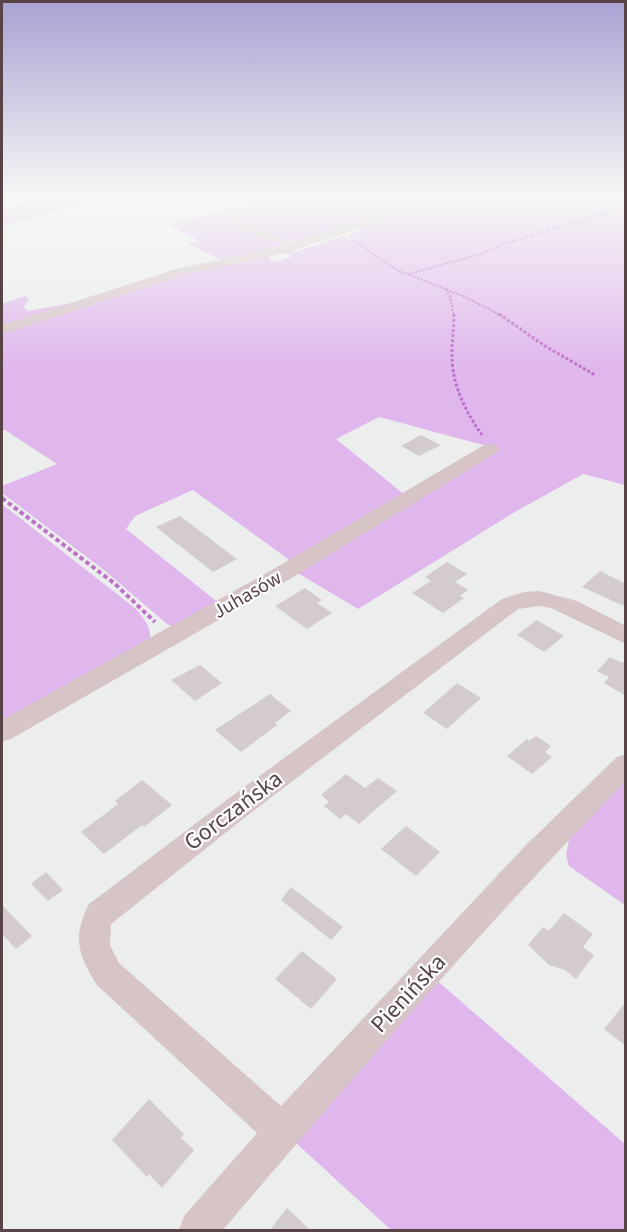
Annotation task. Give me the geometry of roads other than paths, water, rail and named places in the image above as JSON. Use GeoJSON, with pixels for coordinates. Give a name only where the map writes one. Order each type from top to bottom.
{"type":"FeatureCollection","features":[{"type":"Feature","properties":{"kind":"street"},"geometry":{"type":"LineString","coordinates":[[2,330],[181,272],[256,254]]}},
{"type":"Feature","properties":{"kind":"street","name":"Juhasów"},"geometry":{"type":"LineString","coordinates":[[2,732],[376,519],[490,449]]}},
{"type":"Feature","properties":{"kind":"street","name":"Gorczańska"},"geometry":{"type":"LineString","coordinates":[[283,1132],[108,974],[97,957],[93,939],[94,924],[100,914],[247,800],[510,604],[530,597],[548,599],[626,636]]}},
{"type":"Feature","properties":{"kind":"street","name":"Pienińska"},"geometry":{"type":"LineString","coordinates":[[198,1230],[283,1132],[537,853],[626,764]]}}]}
